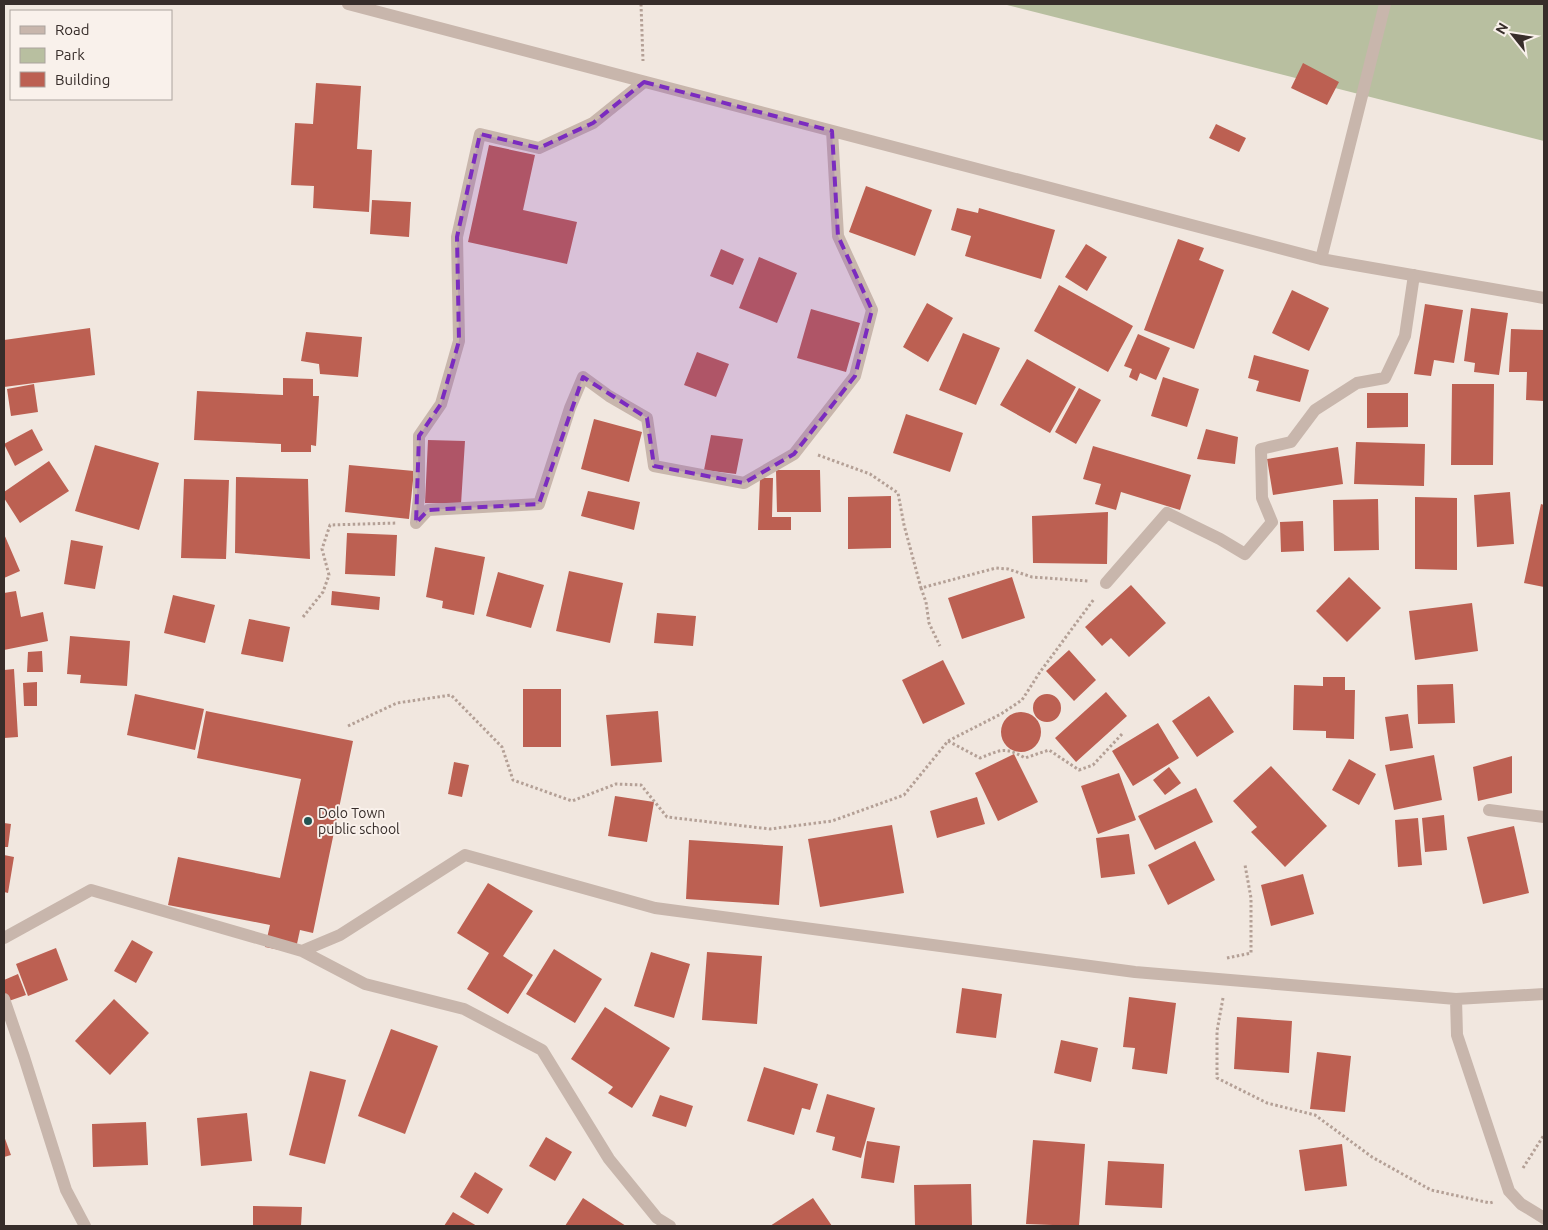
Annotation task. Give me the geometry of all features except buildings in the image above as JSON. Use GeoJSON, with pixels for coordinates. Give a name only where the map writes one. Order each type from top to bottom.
{"type":"FeatureCollection","features":[{"type":"Feature","properties":{"kind":"street"},"geometry":{"type":"LineString","coordinates":[[348,4],[1321,259],[1544,298]]}},
{"type":"Feature","properties":{"kind":"street"},"geometry":{"type":"LineString","coordinates":[[1321,259],[1385,4]]}},
{"type":"Feature","properties":{"kind":"street"},"geometry":{"type":"LineString","coordinates":[[416,523],[419,497],[419,436],[441,404],[459,342],[456,236],[480,134],[539,148],[593,123],[644,82]]}},
{"type":"Feature","properties":{"kind":"street"},"geometry":{"type":"LineString","coordinates":[[416,523],[428,510],[539,504],[582,377],[609,396],[647,418],[654,466],[744,483],[794,454],[855,376],[872,310],[838,236],[832,131]]}},
{"type":"Feature","properties":{"kind":"street"},"geometry":{"type":"LineString","coordinates":[[1106,583],[1167,513],[1220,538],[1245,554],[1272,522],[1262,498],[1261,449],[1291,442],[1315,410],[1357,383],[1385,378],[1405,336],[1414,275]]}},
{"type":"Feature","properties":{"kind":"street"},"geometry":{"type":"LineString","coordinates":[[1489,810],[1544,817]]}},
{"type":"Feature","properties":{"kind":"street"},"geometry":{"type":"LineString","coordinates":[[302,951],[340,935],[465,854],[655,908],[1135,972],[1456,999],[1544,994]]}},
{"type":"Feature","properties":{"kind":"street"},"geometry":{"type":"LineString","coordinates":[[4,938],[91,890],[302,951],[365,984],[464,1009],[542,1050],[609,1159],[657,1218],[670,1226]]}},
{"type":"Feature","properties":{"kind":"street"},"geometry":{"type":"LineString","coordinates":[[1456,999],[1457,1035],[1510,1191],[1521,1204],[1544,1218]]}},
{"type":"Feature","properties":{"kind":"street"},"geometry":{"type":"LineString","coordinates":[[4,1000],[66,1190],[85,1226]]}},
{"type":"Feature","properties":{"kind":"path"},"geometry":{"type":"LineString","coordinates":[[641,4],[644,82]]}},
{"type":"Feature","properties":{"kind":"path"},"geometry":{"type":"LineString","coordinates":[[799,448],[870,474],[898,493],[904,525],[926,602],[929,623],[940,646]]}},
{"type":"Feature","properties":{"kind":"path"},"geometry":{"type":"LineString","coordinates":[[303,617],[323,592],[329,575],[322,549],[330,525],[416,523]]}},
{"type":"Feature","properties":{"kind":"path"},"geometry":{"type":"LineString","coordinates":[[921,588],[996,568],[1008,568],[1032,577],[1106,583]]}},
{"type":"Feature","properties":{"kind":"path"},"geometry":{"type":"LineString","coordinates":[[348,726],[397,703],[451,695],[502,747],[513,780],[572,800],[616,784],[641,786],[667,817],[770,829],[832,820],[904,794],[948,740],[1001,714],[1022,700],[1040,672],[1106,583]]}},
{"type":"Feature","properties":{"kind":"path"},"geometry":{"type":"LineString","coordinates":[[948,740],[980,758],[1001,750],[1016,753],[1025,758],[1049,750],[1079,770],[1093,766],[1123,733]]}},
{"type":"Feature","properties":{"kind":"path"},"geometry":{"type":"LineString","coordinates":[[1222,959],[1251,953],[1251,898],[1245,864]]}},
{"type":"Feature","properties":{"kind":"path"},"geometry":{"type":"LineString","coordinates":[[1226,979],[1217,1032],[1217,1078],[1267,1104],[1314,1115],[1372,1157],[1431,1190],[1490,1204],[1510,1191],[1544,1135]]}},
{"type":"Feature","properties":{"kind":"highlighted area"},"geometry":{"type":"Polygon","coordinates":[[[644,82],[832,131],[838,236],[872,310],[855,376],[794,454],[744,483],[654,466],[647,418],[583,377],[539,504],[428,510],[416,523],[419,436],[441,404],[459,341],[457,237],[480,134],[539,148],[593,123],[644,82]]]}},
{"type":"Feature","properties":{"kind":"green space"},"geometry":{"type":"Polygon","coordinates":[[[1003,4],[1544,4],[1544,141],[1003,4]]]}},
{"type":"Feature","properties":{"kind":"place","name":"Dolo Town public school"},"geometry":{"type":"Point","coordinates":[308,821]}}]}
